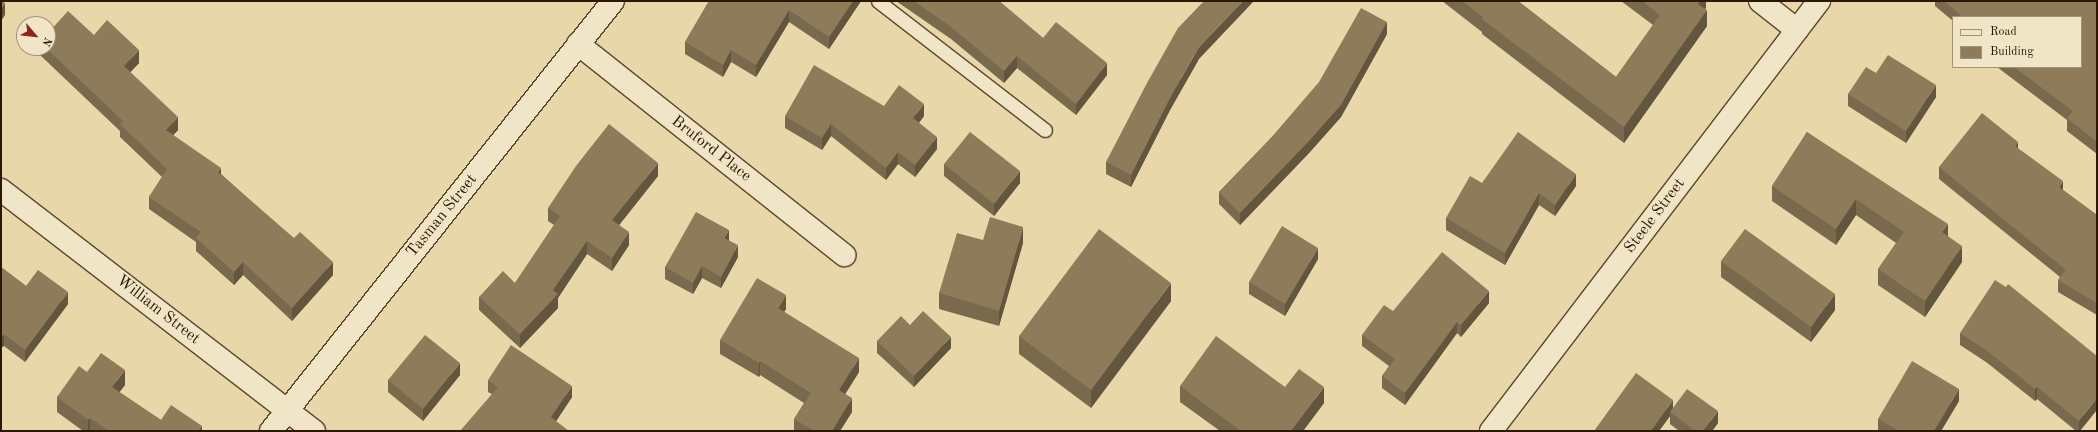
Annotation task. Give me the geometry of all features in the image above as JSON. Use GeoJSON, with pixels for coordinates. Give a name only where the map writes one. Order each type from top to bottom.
{"type":"FeatureCollection","features":[{"type":"Feature","properties":{"kind":"street","name":"Tasman Street"},"geometry":{"type":"LineString","coordinates":[[271,431],[613,1]]}},
{"type":"Feature","properties":{"kind":"street"},"geometry":{"type":"LineString","coordinates":[[1760,1],[1797,30]]}},
{"type":"Feature","properties":{"kind":"street","name":"Steele Street"},"geometry":{"type":"LineString","coordinates":[[1491,431],[1819,1]]}},
{"type":"Feature","properties":{"kind":"street","name":"Bruford Place"},"geometry":{"type":"LineString","coordinates":[[578,44],[844,255]]}},
{"type":"Feature","properties":{"kind":"street","name":"William Street"},"geometry":{"type":"LineString","coordinates":[[1,190],[314,431]]}},
{"type":"Feature","properties":{"kind":"lane"},"geometry":{"type":"LineString","coordinates":[[878,1],[1045,130]]}},
{"type":"Feature","properties":{"kind":"building"},"geometry":{"type":"Polygon","coordinates":[[[1,1],[5,3],[1,9],[1,1]]]}},
{"type":"Feature","properties":{"kind":"building"},"geometry":{"type":"Polygon","coordinates":[[[709,1],[853,1],[829,37],[789,10],[756,65],[731,50],[723,65],[685,42],[709,1]]]}},
{"type":"Feature","properties":{"kind":"building"},"geometry":{"type":"Polygon","coordinates":[[[914,1],[999,1],[1043,38],[1056,22],[1107,63],[1076,104],[1017,56],[1004,71],[951,27],[914,1]]]}},
{"type":"Feature","properties":{"kind":"building"},"geometry":{"type":"Polygon","coordinates":[[[1204,1],[1243,1],[1199,47],[1170,98],[1131,175],[1106,162],[1147,83],[1178,28],[1204,1]]]}},
{"type":"Feature","properties":{"kind":"building"},"geometry":{"type":"Polygon","coordinates":[[[1462,1],[1518,1],[1616,77],[1660,15],[1642,1],[1700,1],[1698,4],[1707,10],[1624,127],[1482,19],[1483,17],[1462,1]]]}},
{"type":"Feature","properties":{"kind":"building"},"geometry":{"type":"Polygon","coordinates":[[[1944,1],[2097,1],[2097,142],[2067,118],[2073,111],[2015,68],[2082,68],[2082,16],[1962,16],[1944,1]]]}},
{"type":"Feature","properties":{"kind":"building"},"geometry":{"type":"Polygon","coordinates":[[[1361,8],[1387,22],[1341,105],[1309,141],[1240,213],[1219,192],[1270,139],[1319,82],[1361,8]]]}},
{"type":"Feature","properties":{"kind":"building"},"geometry":{"type":"Polygon","coordinates":[[[68,11],[94,35],[107,20],[139,50],[124,66],[178,117],[166,130],[221,168],[218,172],[294,238],[300,232],[333,262],[292,308],[243,262],[234,272],[196,238],[201,232],[149,197],[167,169],[120,124],[123,121],[54,56],[56,56],[56,24],[68,11]]]}},
{"type":"Feature","properties":{"kind":"building"},"geometry":{"type":"Polygon","coordinates":[[[1888,55],[1936,85],[1906,131],[1848,94],[1866,67],[1876,73],[1888,55]]]}},
{"type":"Feature","properties":{"kind":"building"},"geometry":{"type":"Polygon","coordinates":[[[814,65],[884,106],[899,85],[924,104],[913,118],[937,137],[915,165],[898,152],[886,168],[831,124],[822,138],[785,116],[814,65]]]}},
{"type":"Feature","properties":{"kind":"building"},"geometry":{"type":"Polygon","coordinates":[[[1982,113],[2018,142],[2015,146],[2063,181],[2059,187],[2097,215],[2097,303],[2058,280],[2066,270],[1939,167],[1982,113]]]}},
{"type":"Feature","properties":{"kind":"building"},"geometry":{"type":"Polygon","coordinates":[[[609,124],[658,163],[612,220],[629,232],[612,258],[587,241],[553,290],[558,294],[520,334],[479,297],[503,271],[515,283],[560,216],[548,208],[576,166],[609,124]]]}},
{"type":"Feature","properties":{"kind":"building"},"geometry":{"type":"Polygon","coordinates":[[[970,132],[1020,171],[994,204],[944,164],[970,132]]]}},
{"type":"Feature","properties":{"kind":"building"},"geometry":{"type":"Polygon","coordinates":[[[1518,132],[1576,174],[1555,205],[1539,193],[1505,253],[1446,218],[1470,176],[1482,183],[1518,132]]]}},
{"type":"Feature","properties":{"kind":"building"},"geometry":{"type":"Polygon","coordinates":[[[1807,132],[1948,224],[1942,232],[1962,246],[1925,301],[1878,269],[1904,232],[1856,199],[1836,229],[1772,186],[1807,132]]]}},
{"type":"Feature","properties":{"kind":"building"},"geometry":{"type":"Polygon","coordinates":[[[696,212],[729,230],[724,238],[738,245],[721,277],[702,266],[693,283],[665,267],[696,212]]]}},
{"type":"Feature","properties":{"kind":"building"},"geometry":{"type":"Polygon","coordinates":[[[990,217],[1023,227],[999,311],[939,293],[957,233],[983,240],[990,217]]]}},
{"type":"Feature","properties":{"kind":"building"},"geometry":{"type":"Polygon","coordinates":[[[1282,226],[1318,248],[1285,304],[1249,282],[1282,226]]]}},
{"type":"Feature","properties":{"kind":"building"},"geometry":{"type":"Polygon","coordinates":[[[1099,229],[1171,283],[1091,390],[1019,336],[1099,229]]]}},
{"type":"Feature","properties":{"kind":"building"},"geometry":{"type":"Polygon","coordinates":[[[1745,229],[1835,294],[1811,327],[1721,261],[1745,229]]]}},
{"type":"Feature","properties":{"kind":"building"},"geometry":{"type":"Polygon","coordinates":[[[1442,252],[1489,291],[1461,325],[1457,322],[1405,393],[1382,376],[1395,359],[1362,335],[1384,305],[1393,311],[1442,252]]]}},
{"type":"Feature","properties":{"kind":"building"},"geometry":{"type":"Polygon","coordinates":[[[1,267],[26,286],[38,270],[68,292],[25,350],[4,334],[1,337],[1,267]]]}},
{"type":"Feature","properties":{"kind":"building"},"geometry":{"type":"Polygon","coordinates":[[[757,278],[786,295],[778,308],[859,358],[839,390],[852,398],[832,431],[814,431],[794,419],[811,393],[760,361],[759,363],[720,340],[757,278]]]}},
{"type":"Feature","properties":{"kind":"building"},"geometry":{"type":"Polygon","coordinates":[[[1995,280],[2006,287],[2008,284],[2097,356],[2097,398],[2079,421],[2037,387],[2035,389],[1986,350],[1960,333],[1995,280]]]}},
{"type":"Feature","properties":{"kind":"building"},"geometry":{"type":"Polygon","coordinates":[[[923,311],[951,337],[914,376],[877,341],[901,316],[910,325],[923,311]]]}},
{"type":"Feature","properties":{"kind":"building"},"geometry":{"type":"Polygon","coordinates":[[[425,335],[460,363],[423,409],[388,380],[425,335]]]}},
{"type":"Feature","properties":{"kind":"building"},"geometry":{"type":"Polygon","coordinates":[[[1216,336],[1285,387],[1299,369],[1324,387],[1291,431],[1241,431],[1180,386],[1216,336]]]}},
{"type":"Feature","properties":{"kind":"building"},"geometry":{"type":"Polygon","coordinates":[[[511,345],[572,386],[551,417],[569,431],[460,431],[498,387],[488,380],[511,345]]]}},
{"type":"Feature","properties":{"kind":"building"},"geometry":{"type":"Polygon","coordinates":[[[101,353],[125,370],[112,387],[161,420],[171,405],[202,426],[198,431],[109,431],[90,418],[88,420],[57,397],[79,366],[87,372],[101,353]]]}},
{"type":"Feature","properties":{"kind":"building"},"geometry":{"type":"Polygon","coordinates":[[[1912,361],[1959,389],[1934,431],[1899,431],[1878,419],[1912,361]]]}},
{"type":"Feature","properties":{"kind":"building"},"geometry":{"type":"Polygon","coordinates":[[[1636,373],[1673,400],[1651,431],[1594,431],[1636,373]]]}},
{"type":"Feature","properties":{"kind":"building"},"geometry":{"type":"Polygon","coordinates":[[[1687,389],[1718,411],[1703,431],[1695,431],[1670,412],[1687,389]]]}}]}
